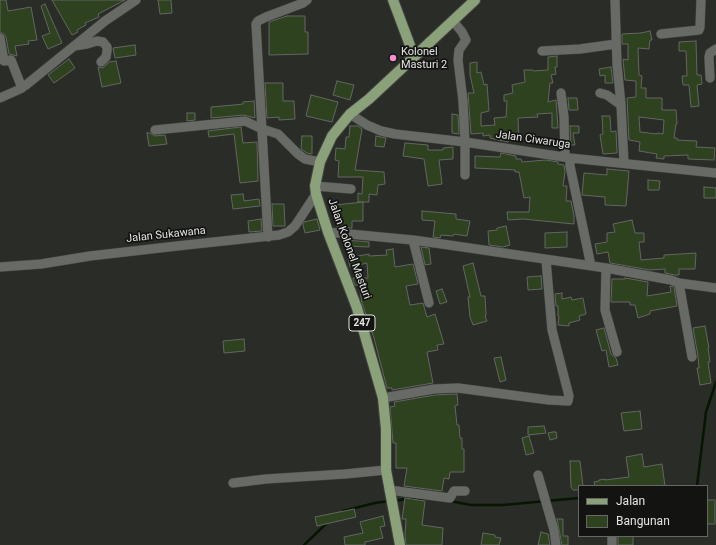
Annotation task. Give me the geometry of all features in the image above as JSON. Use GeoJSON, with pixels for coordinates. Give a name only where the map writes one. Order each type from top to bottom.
{"type":"FeatureCollection","features":[{"type":"Feature","properties":{"kind":"main road"},"geometry":{"type":"LineString","coordinates":[[393,0],[414,56]]}},
{"type":"Feature","properties":{"kind":"main road","name":"Jalan Kolonel Masturi"},"geometry":{"type":"LineString","coordinates":[[400,545],[386,470],[386,428],[383,398],[357,308],[328,232],[315,190],[320,162],[332,136],[350,114],[453,22],[475,0]]}},
{"type":"Feature","properties":{"kind":"street"},"geometry":{"type":"LineString","coordinates":[[0,98],[22,88],[50,67],[105,21],[136,0]]}},
{"type":"Feature","properties":{"kind":"street"},"geometry":{"type":"LineString","coordinates":[[268,237],[256,24],[258,21],[266,17],[303,3],[307,0]]}},
{"type":"Feature","properties":{"kind":"street"},"geometry":{"type":"LineString","coordinates":[[615,0],[616,44],[624,163]]}},
{"type":"Feature","properties":{"kind":"street"},"geometry":{"type":"LineString","coordinates":[[661,34],[699,30],[701,0]]}},
{"type":"Feature","properties":{"kind":"street"},"geometry":{"type":"LineString","coordinates":[[453,22],[462,32],[466,40],[459,50],[458,60],[463,101],[465,175]]}},
{"type":"Feature","properties":{"kind":"street"},"geometry":{"type":"LineString","coordinates":[[0,38],[4,61],[11,60],[22,88]]}},
{"type":"Feature","properties":{"kind":"street"},"geometry":{"type":"LineString","coordinates":[[74,46],[98,41],[103,42],[107,47],[107,51],[106,57],[101,62]]}},
{"type":"Feature","properties":{"kind":"street"},"geometry":{"type":"LineString","coordinates":[[542,51],[580,49],[616,44]]}},
{"type":"Feature","properties":{"kind":"street"},"geometry":{"type":"LineString","coordinates":[[710,78],[709,57],[710,53],[716,49]]}},
{"type":"Feature","properties":{"kind":"street"},"geometry":{"type":"LineString","coordinates":[[561,93],[568,158],[591,266]]}},
{"type":"Feature","properties":{"kind":"street"},"geometry":{"type":"LineString","coordinates":[[600,93],[607,95],[621,105]]}},
{"type":"Feature","properties":{"kind":"street","name":"Jalan Ciwaruga"},"geometry":{"type":"LineString","coordinates":[[350,114],[373,128],[395,134],[465,142],[568,158],[716,173]]}},
{"type":"Feature","properties":{"kind":"street"},"geometry":{"type":"LineString","coordinates":[[155,130],[245,121],[262,129],[278,134],[305,159],[320,162]]}},
{"type":"Feature","properties":{"kind":"street"},"geometry":{"type":"LineString","coordinates":[[315,190],[351,189]]}},
{"type":"Feature","properties":{"kind":"street","name":"Jalan Sukawana"},"geometry":{"type":"LineString","coordinates":[[0,267],[41,264],[90,256],[284,234],[292,230],[302,216],[315,190]]}},
{"type":"Feature","properties":{"kind":"street"},"geometry":{"type":"LineString","coordinates":[[328,232],[413,240],[606,268],[679,283],[716,288]]}},
{"type":"Feature","properties":{"kind":"street"},"geometry":{"type":"LineString","coordinates":[[413,240],[428,303]]}},
{"type":"Feature","properties":{"kind":"street"},"geometry":{"type":"LineString","coordinates":[[383,398],[434,389],[458,388],[568,401],[569,396],[552,330],[546,260]]}},
{"type":"Feature","properties":{"kind":"street"},"geometry":{"type":"LineString","coordinates":[[606,268],[605,310],[617,352]]}},
{"type":"Feature","properties":{"kind":"street"},"geometry":{"type":"LineString","coordinates":[[679,283],[692,357]]}},
{"type":"Feature","properties":{"kind":"street"},"geometry":{"type":"LineString","coordinates":[[233,483],[386,470]]}},
{"type":"Feature","properties":{"kind":"street"},"geometry":{"type":"LineString","coordinates":[[538,475],[554,530],[556,545]]}},
{"type":"Feature","properties":{"kind":"street"},"geometry":{"type":"LineString","coordinates":[[390,490],[450,498],[454,491],[464,490]]}},
{"type":"Feature","properties":{"kind":"building"},"geometry":{"type":"Polygon","coordinates":[[[0,0],[6,0],[8,11],[31,7],[37,40],[28,41],[29,44],[15,46],[17,56],[9,54],[6,37],[0,32],[0,0]]]}},
{"type":"Feature","properties":{"kind":"building"},"geometry":{"type":"Polygon","coordinates":[[[52,0],[125,0],[98,14],[99,17],[85,23],[86,25],[72,35],[52,0]]]}},
{"type":"Feature","properties":{"kind":"building"},"geometry":{"type":"Polygon","coordinates":[[[158,0],[171,0],[172,13],[160,14],[158,0]]]}},
{"type":"Feature","properties":{"kind":"building"},"geometry":{"type":"Polygon","coordinates":[[[45,4],[62,43],[48,49],[42,36],[50,33],[41,6],[45,4]]]}},
{"type":"Feature","properties":{"kind":"building"},"geometry":{"type":"Polygon","coordinates":[[[287,16],[305,16],[305,32],[308,32],[308,54],[269,55],[269,22],[287,16]]]}},
{"type":"Feature","properties":{"kind":"building"},"geometry":{"type":"Polygon","coordinates":[[[650,31],[652,40],[650,40],[649,49],[638,48],[639,75],[642,76],[641,88],[646,88],[646,98],[662,98],[662,110],[676,110],[677,124],[674,138],[677,138],[677,140],[697,141],[696,147],[715,148],[714,160],[688,159],[688,155],[664,156],[664,159],[656,158],[657,154],[639,151],[640,142],[629,140],[627,98],[636,97],[636,81],[625,80],[623,59],[628,60],[628,44],[622,44],[622,34],[650,31]],[[639,117],[640,132],[663,134],[664,120],[639,117]]]}},
{"type":"Feature","properties":{"kind":"building"},"geometry":{"type":"Polygon","coordinates":[[[696,41],[697,75],[701,75],[702,84],[697,85],[699,106],[691,107],[689,85],[683,85],[682,76],[687,76],[686,51],[679,51],[679,42],[696,41]]]}},
{"type":"Feature","properties":{"kind":"building"},"geometry":{"type":"Polygon","coordinates":[[[135,45],[136,55],[115,58],[113,48],[135,45]]]}},
{"type":"Feature","properties":{"kind":"building"},"geometry":{"type":"Polygon","coordinates":[[[557,56],[557,67],[555,67],[556,74],[551,75],[553,83],[550,83],[548,102],[556,100],[558,128],[552,128],[552,113],[537,114],[538,117],[518,118],[519,140],[508,142],[490,138],[490,135],[483,136],[483,133],[471,134],[468,93],[474,93],[470,75],[470,63],[477,62],[477,73],[481,72],[484,85],[487,84],[489,111],[481,113],[481,126],[495,125],[494,118],[506,117],[507,101],[504,101],[504,95],[513,93],[512,85],[525,82],[524,70],[548,70],[548,57],[557,56]]]}},
{"type":"Feature","properties":{"kind":"building"},"geometry":{"type":"Polygon","coordinates":[[[69,59],[75,68],[54,83],[48,75],[69,59]]]}},
{"type":"Feature","properties":{"kind":"building"},"geometry":{"type":"Polygon","coordinates":[[[116,61],[121,83],[102,87],[98,67],[103,68],[109,62],[116,61]]]}},
{"type":"Feature","properties":{"kind":"building"},"geometry":{"type":"Polygon","coordinates":[[[611,67],[613,83],[605,83],[605,75],[600,76],[599,69],[611,67]]]}},
{"type":"Feature","properties":{"kind":"building"},"geometry":{"type":"Polygon","coordinates":[[[337,81],[354,85],[350,100],[333,95],[337,81]]]}},
{"type":"Feature","properties":{"kind":"building"},"geometry":{"type":"Polygon","coordinates":[[[265,83],[283,83],[283,101],[294,101],[295,119],[279,120],[279,117],[267,118],[265,83]]]}},
{"type":"Feature","properties":{"kind":"building"},"geometry":{"type":"Polygon","coordinates":[[[311,95],[338,102],[332,122],[306,116],[311,95]]]}},
{"type":"Feature","properties":{"kind":"building"},"geometry":{"type":"Polygon","coordinates":[[[568,98],[577,98],[578,110],[569,110],[568,98]]]}},
{"type":"Feature","properties":{"kind":"building"},"geometry":{"type":"Polygon","coordinates":[[[254,101],[255,118],[244,115],[211,118],[211,107],[243,104],[243,102],[254,101]]]}},
{"type":"Feature","properties":{"kind":"building"},"geometry":{"type":"Polygon","coordinates":[[[187,113],[195,113],[195,120],[187,121],[187,113]]]}},
{"type":"Feature","properties":{"kind":"building"},"geometry":{"type":"Polygon","coordinates":[[[452,114],[458,115],[459,134],[452,133],[452,114]]]}},
{"type":"Feature","properties":{"kind":"building"},"geometry":{"type":"Polygon","coordinates":[[[602,116],[610,116],[611,132],[616,131],[617,153],[603,154],[600,135],[603,134],[602,116]]]}},
{"type":"Feature","properties":{"kind":"building"},"geometry":{"type":"Polygon","coordinates":[[[350,126],[358,126],[362,129],[355,170],[384,172],[385,184],[378,185],[377,195],[369,194],[369,202],[358,202],[358,193],[362,194],[363,177],[338,177],[339,161],[335,160],[336,148],[345,149],[346,137],[349,137],[350,126]]]}},
{"type":"Feature","properties":{"kind":"building"},"geometry":{"type":"Polygon","coordinates":[[[570,126],[579,126],[579,133],[573,133],[575,145],[571,145],[570,126]]]}},
{"type":"Feature","properties":{"kind":"building"},"geometry":{"type":"Polygon","coordinates":[[[241,127],[243,143],[257,142],[258,181],[240,183],[234,134],[209,137],[208,131],[241,127]]]}},
{"type":"Feature","properties":{"kind":"building"},"geometry":{"type":"Polygon","coordinates":[[[147,133],[155,136],[165,135],[167,144],[149,146],[147,133]]]}},
{"type":"Feature","properties":{"kind":"building"},"geometry":{"type":"Polygon","coordinates":[[[302,136],[312,136],[312,154],[301,149],[302,136]]]}},
{"type":"Feature","properties":{"kind":"building"},"geometry":{"type":"Polygon","coordinates":[[[376,136],[386,138],[384,147],[375,146],[376,136]]]}},
{"type":"Feature","properties":{"kind":"building"},"geometry":{"type":"Polygon","coordinates":[[[405,143],[428,145],[428,150],[443,150],[443,148],[453,147],[453,159],[439,160],[442,184],[428,186],[424,159],[403,156],[405,143]]]}},
{"type":"Feature","properties":{"kind":"building"},"geometry":{"type":"Polygon","coordinates":[[[501,153],[516,156],[516,159],[521,159],[522,162],[546,160],[558,162],[558,164],[564,165],[565,172],[563,186],[567,186],[566,201],[571,201],[574,224],[523,219],[508,220],[507,212],[529,212],[530,197],[524,198],[519,172],[515,172],[515,170],[475,168],[475,156],[500,157],[501,153]]]}},
{"type":"Feature","properties":{"kind":"building"},"geometry":{"type":"Polygon","coordinates":[[[607,169],[629,171],[626,206],[605,205],[605,197],[582,195],[584,173],[607,175],[607,169]]]}},
{"type":"Feature","properties":{"kind":"building"},"geometry":{"type":"Polygon","coordinates":[[[648,180],[660,181],[659,190],[648,190],[648,180]]]}},
{"type":"Feature","properties":{"kind":"building"},"geometry":{"type":"Polygon","coordinates":[[[704,187],[716,188],[716,198],[704,198],[704,187]]]}},
{"type":"Feature","properties":{"kind":"building"},"geometry":{"type":"Polygon","coordinates":[[[243,194],[244,201],[259,199],[260,206],[233,209],[231,195],[243,194]]]}},
{"type":"Feature","properties":{"kind":"building"},"geometry":{"type":"Polygon","coordinates":[[[363,202],[363,221],[352,221],[352,228],[337,227],[335,205],[363,202]]]}},
{"type":"Feature","properties":{"kind":"building"},"geometry":{"type":"Polygon","coordinates":[[[272,204],[284,204],[285,226],[273,226],[272,204]]]}},
{"type":"Feature","properties":{"kind":"building"},"geometry":{"type":"Polygon","coordinates":[[[422,211],[456,214],[456,219],[470,221],[467,236],[454,234],[453,236],[441,235],[440,238],[433,237],[435,221],[422,220],[422,211]]]}},
{"type":"Feature","properties":{"kind":"building"},"geometry":{"type":"Polygon","coordinates":[[[261,219],[262,231],[249,232],[248,221],[261,219]]]}},
{"type":"Feature","properties":{"kind":"building"},"geometry":{"type":"Polygon","coordinates":[[[317,219],[320,230],[305,233],[303,225],[304,222],[317,219]]]}},
{"type":"Feature","properties":{"kind":"building"},"geometry":{"type":"Polygon","coordinates":[[[632,220],[635,233],[644,233],[644,242],[639,242],[641,260],[664,258],[664,255],[696,253],[695,269],[679,269],[679,275],[675,275],[665,273],[665,269],[650,270],[610,263],[608,252],[597,254],[595,244],[607,242],[607,233],[615,232],[613,224],[632,220]]]}},
{"type":"Feature","properties":{"kind":"building"},"geometry":{"type":"Polygon","coordinates":[[[506,226],[510,245],[503,247],[489,245],[488,231],[497,230],[497,228],[506,226]]]}},
{"type":"Feature","properties":{"kind":"building"},"geometry":{"type":"Polygon","coordinates":[[[567,232],[567,247],[545,248],[545,233],[567,232]]]}},
{"type":"Feature","properties":{"kind":"building"},"geometry":{"type":"Polygon","coordinates":[[[345,240],[369,242],[369,247],[345,246],[345,240]]]}},
{"type":"Feature","properties":{"kind":"building"},"geometry":{"type":"Polygon","coordinates":[[[421,247],[429,248],[431,264],[425,265],[421,247]]]}},
{"type":"Feature","properties":{"kind":"building"},"geometry":{"type":"Polygon","coordinates":[[[393,249],[395,267],[413,264],[418,284],[406,286],[410,305],[423,303],[427,317],[435,314],[444,344],[437,345],[438,350],[427,352],[433,383],[392,390],[392,388],[387,388],[374,338],[362,303],[359,285],[355,285],[353,280],[353,278],[368,278],[367,263],[350,267],[348,258],[369,254],[369,256],[387,255],[386,250],[393,249]]]}},
{"type":"Feature","properties":{"kind":"building"},"geometry":{"type":"Polygon","coordinates":[[[473,263],[481,296],[485,296],[485,316],[487,321],[473,325],[470,317],[468,297],[470,297],[463,266],[473,263]]]}},
{"type":"Feature","properties":{"kind":"building"},"geometry":{"type":"Polygon","coordinates":[[[541,276],[542,289],[528,290],[527,277],[541,276]]]}},
{"type":"Feature","properties":{"kind":"building"},"geometry":{"type":"Polygon","coordinates":[[[625,278],[648,282],[647,296],[671,292],[670,286],[674,287],[677,306],[650,311],[650,314],[638,318],[635,305],[630,305],[630,302],[611,302],[612,279],[625,278]]]}},
{"type":"Feature","properties":{"kind":"building"},"geometry":{"type":"Polygon","coordinates":[[[442,289],[447,302],[440,304],[436,291],[442,289]]]}},
{"type":"Feature","properties":{"kind":"building"},"geometry":{"type":"Polygon","coordinates":[[[562,293],[562,299],[571,297],[572,300],[583,298],[586,314],[579,316],[580,320],[569,323],[569,326],[558,325],[559,316],[555,294],[562,293]]]}},
{"type":"Feature","properties":{"kind":"building"},"geometry":{"type":"Polygon","coordinates":[[[705,326],[709,348],[710,362],[708,362],[711,383],[700,385],[697,368],[699,368],[698,356],[693,328],[705,326]]]}},
{"type":"Feature","properties":{"kind":"building"},"geometry":{"type":"Polygon","coordinates":[[[604,328],[611,354],[616,358],[618,365],[609,367],[606,350],[602,351],[596,330],[604,328]]]}},
{"type":"Feature","properties":{"kind":"building"},"geometry":{"type":"Polygon","coordinates":[[[244,339],[245,351],[224,353],[223,341],[244,339]]]}},
{"type":"Feature","properties":{"kind":"building"},"geometry":{"type":"Polygon","coordinates":[[[501,357],[506,380],[500,382],[494,358],[501,357]]]}},
{"type":"Feature","properties":{"kind":"building"},"geometry":{"type":"Polygon","coordinates":[[[457,394],[458,405],[455,406],[457,425],[459,425],[460,438],[462,438],[462,449],[464,449],[464,472],[450,472],[449,479],[444,478],[442,491],[404,486],[407,468],[396,468],[396,443],[393,443],[390,407],[395,406],[394,402],[435,395],[457,394]]]}},
{"type":"Feature","properties":{"kind":"building"},"geometry":{"type":"Polygon","coordinates":[[[640,411],[642,429],[624,431],[621,413],[640,411]]]}},
{"type":"Feature","properties":{"kind":"building"},"geometry":{"type":"Polygon","coordinates":[[[544,426],[546,433],[528,435],[528,427],[544,426]]]}},
{"type":"Feature","properties":{"kind":"building"},"geometry":{"type":"Polygon","coordinates":[[[556,432],[557,438],[550,440],[548,433],[556,432]]]}},
{"type":"Feature","properties":{"kind":"building"},"geometry":{"type":"Polygon","coordinates":[[[529,436],[534,453],[526,455],[522,438],[529,436]]]}},
{"type":"Feature","properties":{"kind":"building"},"geometry":{"type":"Polygon","coordinates":[[[642,454],[644,467],[662,464],[665,485],[595,485],[594,482],[599,480],[629,477],[626,457],[642,454]]]}},
{"type":"Feature","properties":{"kind":"building"},"geometry":{"type":"Polygon","coordinates":[[[570,461],[580,461],[583,485],[578,485],[578,490],[573,490],[571,487],[570,461]]]}},
{"type":"Feature","properties":{"kind":"building"},"geometry":{"type":"Polygon","coordinates":[[[405,498],[425,501],[422,525],[443,528],[442,545],[406,545],[406,519],[402,519],[405,498]]]}},
{"type":"Feature","properties":{"kind":"building"},"geometry":{"type":"Polygon","coordinates":[[[708,500],[715,500],[715,524],[708,524],[708,500]]]}},
{"type":"Feature","properties":{"kind":"building"},"geometry":{"type":"Polygon","coordinates":[[[354,509],[356,517],[317,526],[315,517],[354,509]]]}},
{"type":"Feature","properties":{"kind":"building"},"geometry":{"type":"Polygon","coordinates":[[[383,516],[385,526],[380,527],[383,538],[365,542],[365,545],[345,545],[344,537],[363,533],[360,522],[383,516]]]}},
{"type":"Feature","properties":{"kind":"building"},"geometry":{"type":"Polygon","coordinates":[[[557,519],[563,519],[563,536],[568,536],[568,545],[562,545],[557,519]]]}},
{"type":"Feature","properties":{"kind":"building"},"geometry":{"type":"Polygon","coordinates":[[[541,532],[548,534],[550,545],[538,545],[541,532]]]}},
{"type":"Feature","properties":{"kind":"building"},"geometry":{"type":"Polygon","coordinates":[[[483,533],[495,535],[495,537],[501,538],[499,545],[481,545],[483,533]]]}},
{"type":"Feature","properties":{"kind":"building"},"geometry":{"type":"Polygon","coordinates":[[[618,537],[633,537],[633,545],[618,545],[618,537]]]}},
{"type":"Feature","properties":{"kind":"waterway"},"geometry":{"type":"LineString","coordinates":[[697,485],[706,412],[716,382]]}},
{"type":"Feature","properties":{"kind":"waterway"},"geometry":{"type":"LineString","coordinates":[[394,501],[412,498],[425,499]]}},
{"type":"Feature","properties":{"kind":"waterway"},"geometry":{"type":"LineString","coordinates":[[450,501],[471,505],[503,505],[578,498]]}},
{"type":"Feature","properties":{"kind":"waterway"},"geometry":{"type":"LineString","coordinates":[[343,511],[389,501]]}},
{"type":"Feature","properties":{"kind":"waterway"},"geometry":{"type":"LineString","coordinates":[[304,545],[328,522]]}},
{"type":"Feature","properties":{"kind":"place","name":"Kolonel Masturi 2"},"geometry":{"type":"Point","coordinates":[393,58]}}]}
